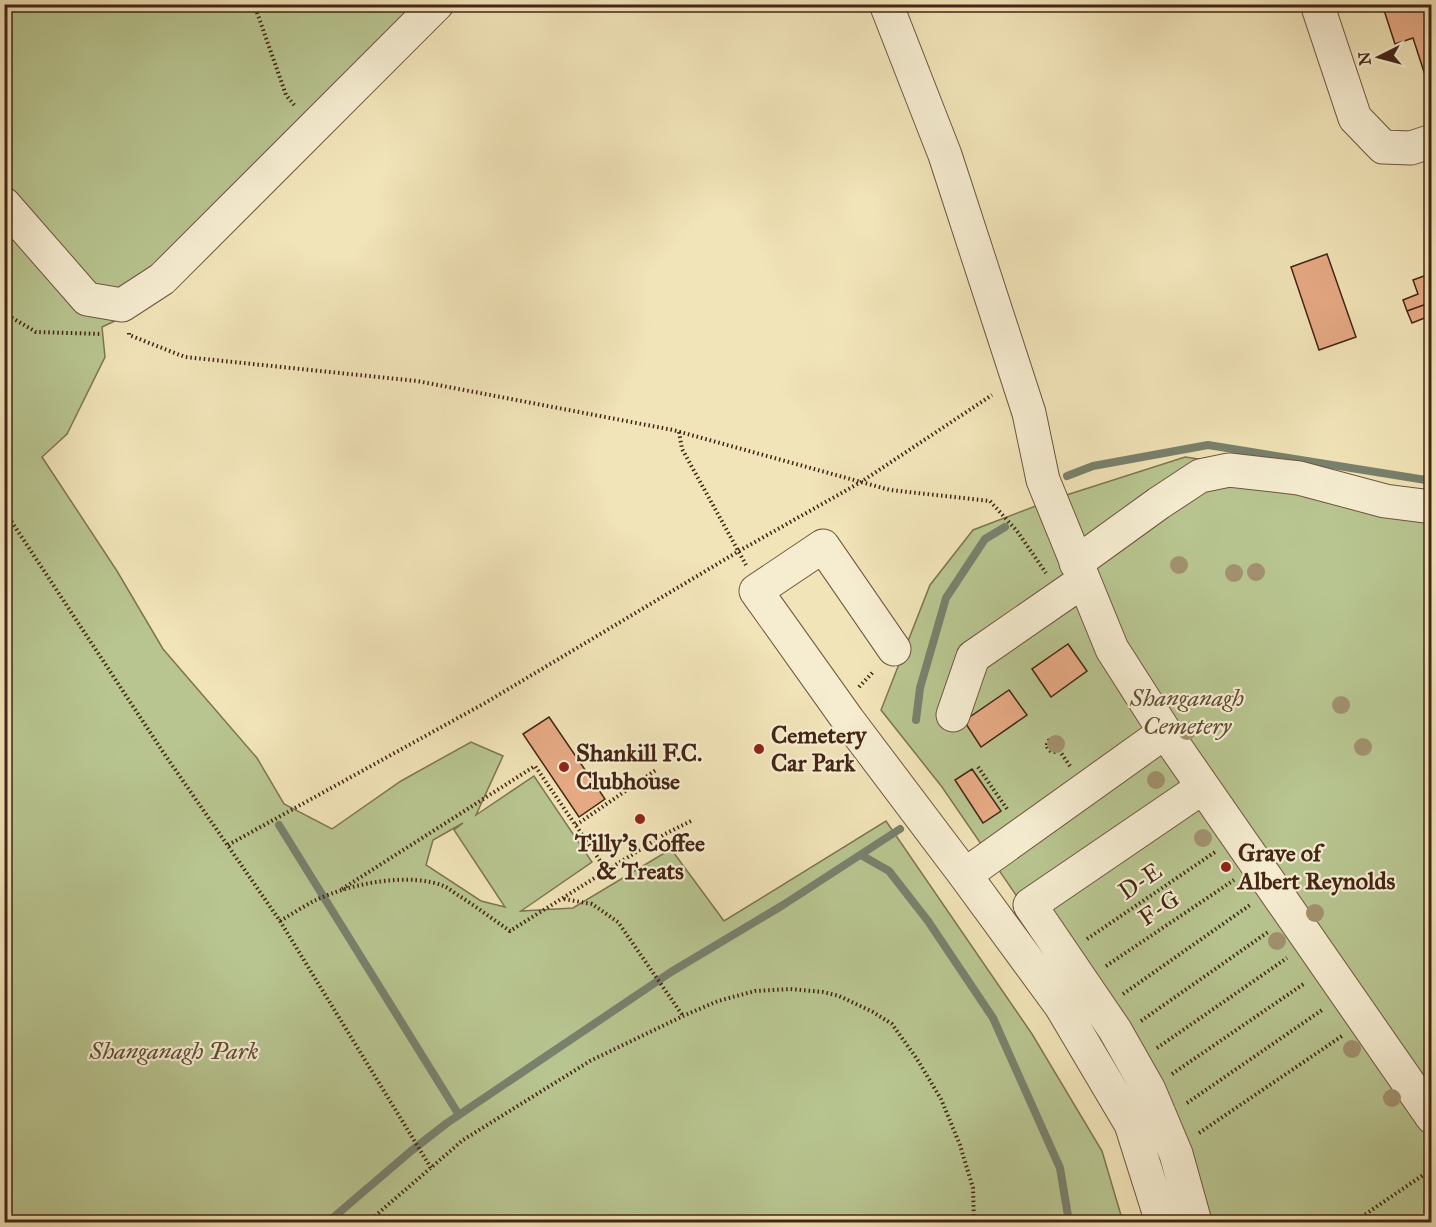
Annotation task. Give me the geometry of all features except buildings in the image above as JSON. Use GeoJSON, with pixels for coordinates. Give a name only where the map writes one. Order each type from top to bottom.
{"type":"FeatureCollection","features":[{"type":"Feature","properties":{"kind":"street"},"geometry":{"type":"LineString","coordinates":[[4,204],[87,299],[123,325],[162,279],[437,4]]}},
{"type":"Feature","properties":{"kind":"street"},"geometry":{"type":"LineString","coordinates":[[886,4],[945,155],[1029,413],[1043,480],[1074,580],[1112,649],[1165,732],[1431,1117]]}},
{"type":"Feature","properties":{"kind":"street"},"geometry":{"type":"LineString","coordinates":[[1317,4],[1355,118],[1383,147],[1411,148],[1431,141]]}},
{"type":"Feature","properties":{"kind":"street"},"geometry":{"type":"LineString","coordinates":[[953,715],[973,657],[1074,580],[1159,503],[1200,476],[1229,470],[1299,478],[1385,501],[1431,507]]}},
{"type":"Feature","properties":{"kind":"street"},"geometry":{"type":"LineString","coordinates":[[894,649],[823,546],[756,591],[836,703],[1061,1006],[1131,1124],[1162,1222]]}},
{"type":"Feature","properties":{"kind":"street"},"geometry":{"type":"LineString","coordinates":[[965,875],[1165,732]]}},
{"type":"Feature","properties":{"kind":"street"},"geometry":{"type":"LineString","coordinates":[[1196,1222],[1168,1135],[1134,1063],[1030,905],[1203,787]]}},
{"type":"Feature","properties":{"kind":"path"},"geometry":{"type":"LineString","coordinates":[[254,4],[286,95],[314,128]]}},
{"type":"Feature","properties":{"kind":"path"},"geometry":{"type":"LineString","coordinates":[[4,313],[36,332],[106,334]]}},
{"type":"Feature","properties":{"kind":"path"},"geometry":{"type":"LineString","coordinates":[[123,325],[185,357],[417,381],[679,432],[890,490],[990,501],[1017,531],[1074,580]]}},
{"type":"Feature","properties":{"kind":"path"},"geometry":{"type":"LineString","coordinates":[[228,845],[485,703],[739,551],[861,482],[999,390]]}},
{"type":"Feature","properties":{"kind":"path"},"geometry":{"type":"LineString","coordinates":[[679,432],[682,448],[746,564],[756,591]]}},
{"type":"Feature","properties":{"kind":"path"},"geometry":{"type":"LineString","coordinates":[[4,510],[163,752],[280,921],[431,1168]]}},
{"type":"Feature","properties":{"kind":"path"},"geometry":{"type":"LineString","coordinates":[[836,703],[861,685],[894,649]]}},
{"type":"Feature","properties":{"kind":"path"},"geometry":{"type":"LineString","coordinates":[[337,892],[535,766],[607,871]]}},
{"type":"Feature","properties":{"kind":"path"},"geometry":{"type":"LineString","coordinates":[[978,767],[1008,810]]}},
{"type":"Feature","properties":{"kind":"path"},"geometry":{"type":"LineString","coordinates":[[576,825],[656,770]]}},
{"type":"Feature","properties":{"kind":"path"},"geometry":{"type":"LineString","coordinates":[[280,921],[316,900],[337,892],[376,882],[402,880],[433,883],[446,887],[510,931],[665,834],[691,821]]}},
{"type":"Feature","properties":{"kind":"path","name":"D-E"},"geometry":{"type":"LineString","coordinates":[[1064,955],[1238,837]]}},
{"type":"Feature","properties":{"kind":"path"},"geometry":{"type":"LineString","coordinates":[[1101,1010],[1265,876]]}},
{"type":"Feature","properties":{"kind":"path","name":"F-G"},"geometry":{"type":"LineString","coordinates":[[1082,982],[1265,876]]}},
{"type":"Feature","properties":{"kind":"path"},"geometry":{"type":"LineString","coordinates":[[563,898],[591,904],[618,922],[683,1016]]}},
{"type":"Feature","properties":{"kind":"path"},"geometry":{"type":"LineString","coordinates":[[1134,1063],[1292,915]]}},
{"type":"Feature","properties":{"kind":"path"},"geometry":{"type":"LineString","coordinates":[[1134,1063],[1328,968]]}},
{"type":"Feature","properties":{"kind":"path"},"geometry":{"type":"LineString","coordinates":[[1134,1063],[1328,968]]}},
{"type":"Feature","properties":{"kind":"path"},"geometry":{"type":"LineString","coordinates":[[1168,1135],[1328,968]]}},
{"type":"Feature","properties":{"kind":"path"},"geometry":{"type":"LineString","coordinates":[[368,1222],[464,1140],[590,1060],[718,1001],[755,992],[790,989],[839,996],[892,1024],[941,1099],[960,1145],[973,1188],[974,1222]]}},
{"type":"Feature","properties":{"kind":"path"},"geometry":{"type":"LineString","coordinates":[[1168,1135],[1365,1020]]}},
{"type":"Feature","properties":{"kind":"path"},"geometry":{"type":"LineString","coordinates":[[1354,1222],[1431,1169]]}},
{"type":"Feature","properties":{"kind":"green space","name":"Shanganagh Park"},"geometry":{"type":"Polygon","coordinates":[[[5,5],[452,5],[147,306],[102,327],[105,357],[67,434],[42,457],[117,571],[163,649],[257,758],[284,804],[332,829],[401,781],[471,742],[503,756],[476,815],[534,776],[592,862],[521,911],[573,908],[671,849],[724,921],[886,821],[1032,1034],[1102,1151],[1123,1222],[5,1222],[5,5]],[[463,823],[433,840],[426,865],[481,901],[505,907],[454,830],[463,823]]]}},
{"type":"Feature","properties":{"kind":"green space","name":"Shanganagh Cemetery"},"geometry":{"type":"Polygon","coordinates":[[[1185,457],[1431,493],[1431,1222],[1186,1222],[1160,1138],[1094,1009],[942,787],[881,710],[930,585],[973,530],[1054,499],[1185,457]]]}},
{"type":"Feature","properties":{"kind":"waterway"},"geometry":{"type":"LineString","coordinates":[[1067,476],[1093,466],[1208,445],[1432,481]]}},
{"type":"Feature","properties":{"kind":"waterway"},"geometry":{"type":"LineString","coordinates":[[916,720],[920,688],[946,598],[985,539],[1005,527]]}},
{"type":"Feature","properties":{"kind":"waterway"},"geometry":{"type":"LineString","coordinates":[[279,825],[459,1115]]}},
{"type":"Feature","properties":{"kind":"waterway"},"geometry":{"type":"LineString","coordinates":[[328,1222],[447,1123],[671,972],[783,905],[900,829]]}},
{"type":"Feature","properties":{"kind":"waterway"},"geometry":{"type":"LineString","coordinates":[[861,855],[889,871],[928,921],[993,1018],[1060,1168],[1069,1222]]}},
{"type":"Feature","properties":{"kind":"place","name":"Cemetery Car Park"},"geometry":{"type":"Point","coordinates":[759,749]}},
{"type":"Feature","properties":{"kind":"place","name":"Shankill F.C. Clubhouse"},"geometry":{"type":"Point","coordinates":[564,767]}},
{"type":"Feature","properties":{"kind":"place","name":"Tilly's Coffee & Treats"},"geometry":{"type":"Point","coordinates":[640,819]}},
{"type":"Feature","properties":{"kind":"place","name":"Grave of Albert Reynolds"},"geometry":{"type":"Point","coordinates":[1226,867]}}]}
